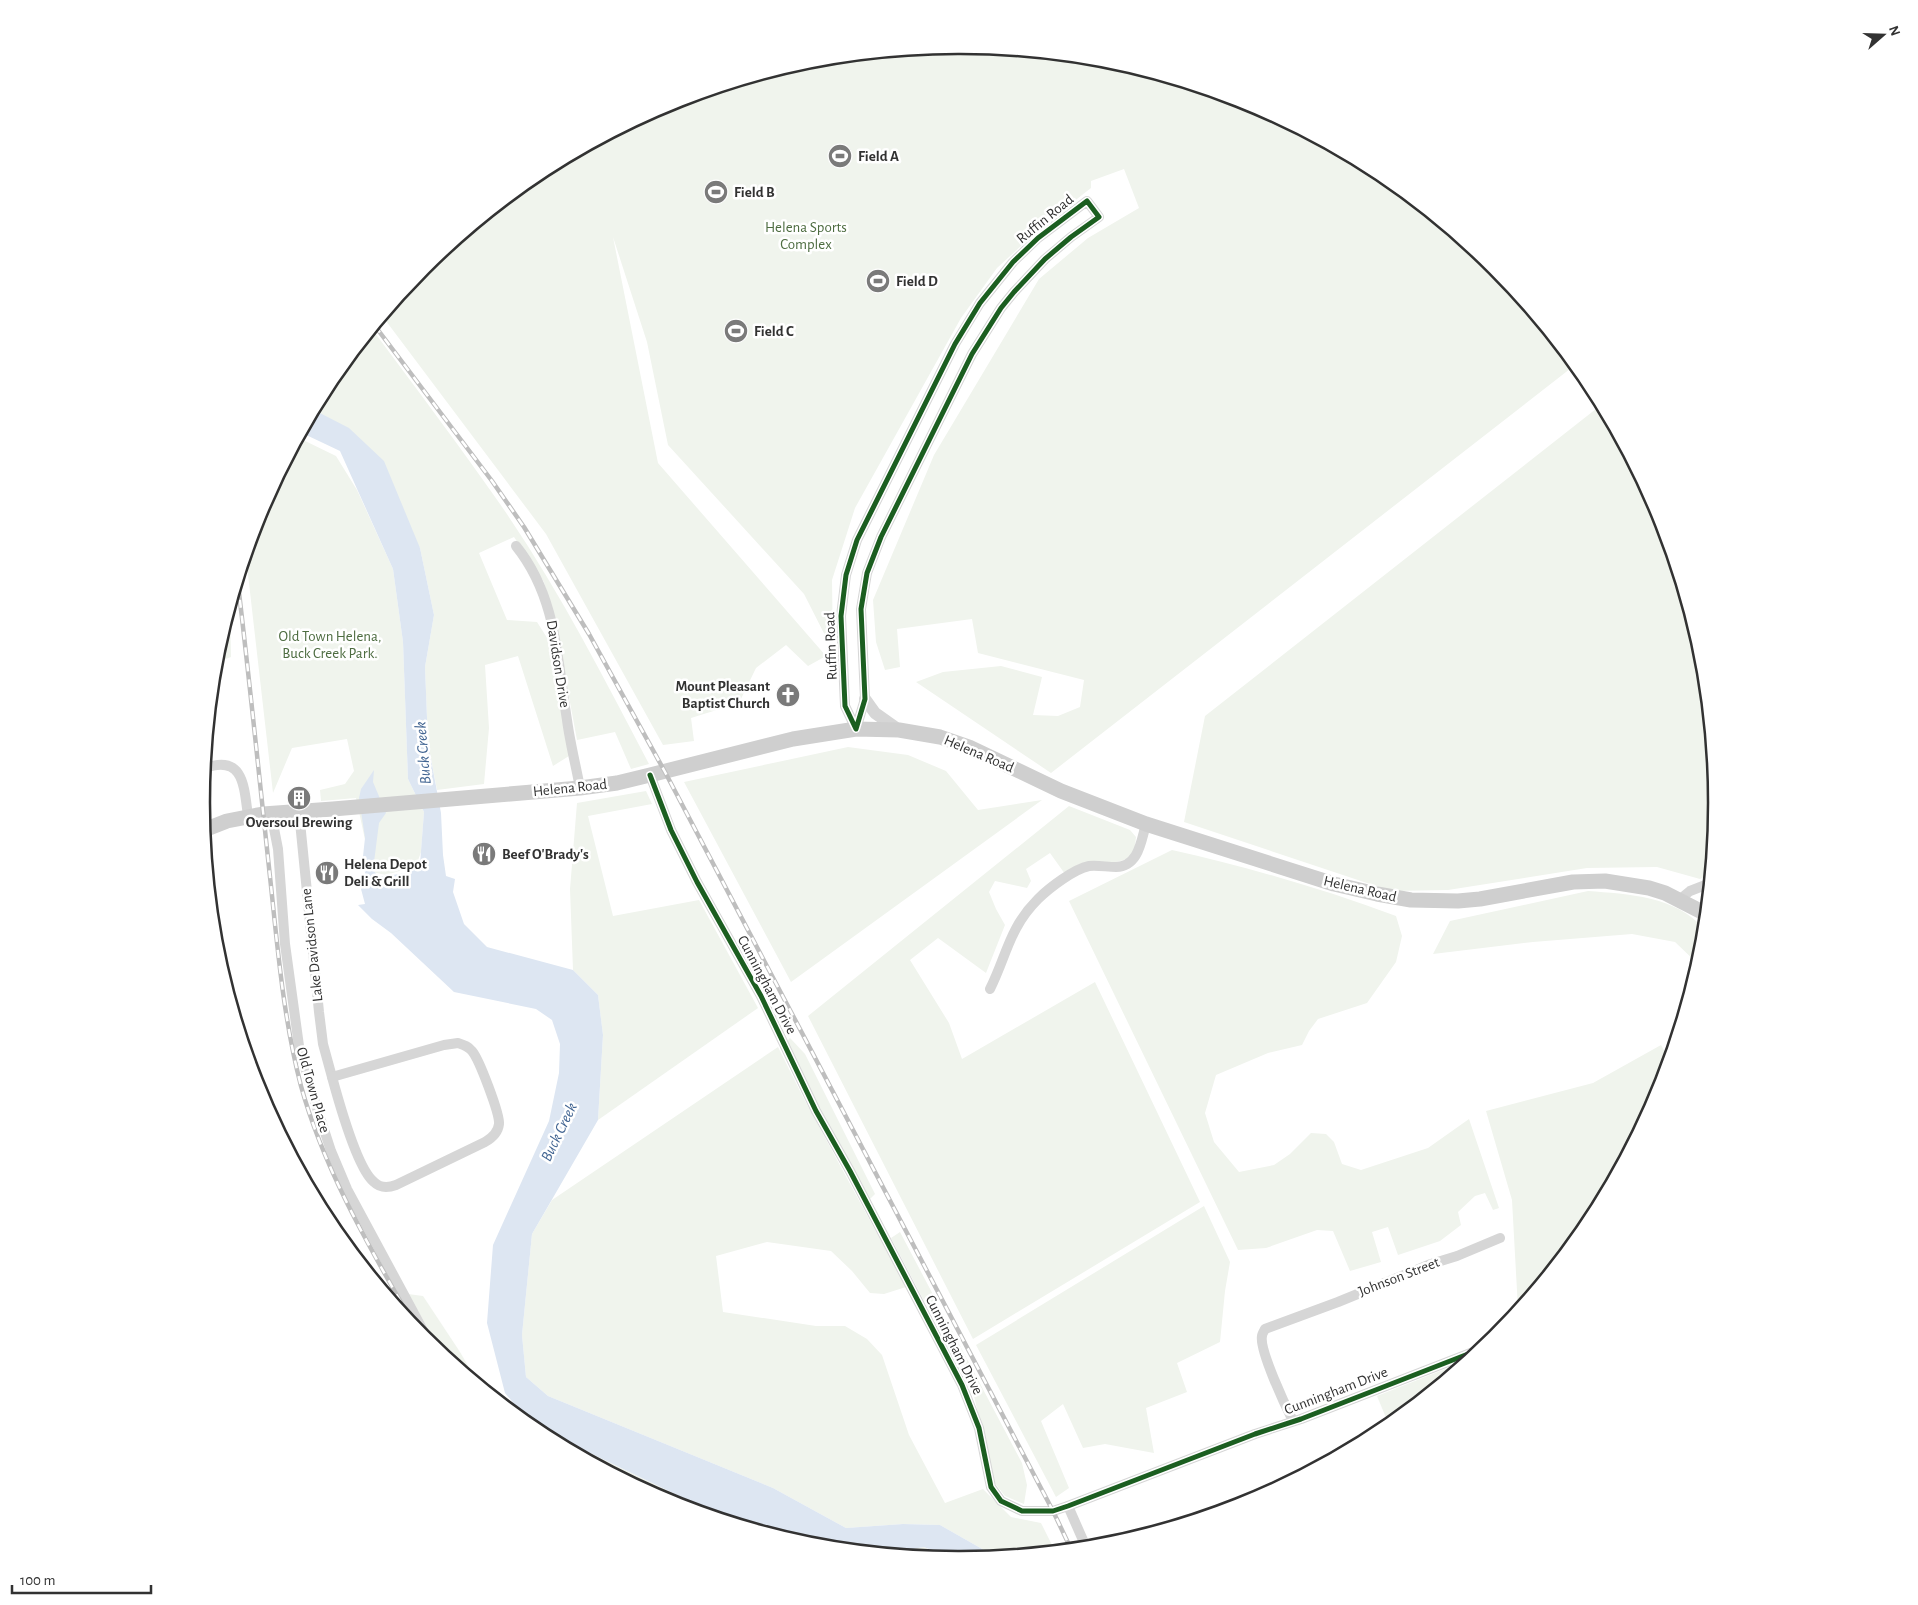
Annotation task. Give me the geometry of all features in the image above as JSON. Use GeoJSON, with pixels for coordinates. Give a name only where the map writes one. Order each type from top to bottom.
{"type":"FeatureCollection","features":[{"type":"Feature","properties":{"kind":"main road","name":"Helena Road"},"geometry":{"type":"LineString","coordinates":[[211,828],[248,816],[271,813],[350,808],[580,788],[617,783],[793,739],[856,729],[899,730],[940,737],[969,747],[1061,791],[1146,824],[1334,884],[1395,898],[1458,901],[1573,882],[1605,881],[1649,888],[1699,911]]}},
{"type":"Feature","properties":{"kind":"street","name":"Ruffin Road"},"geometry":{"type":"LineString","coordinates":[[1087,200],[1099,217],[1044,259],[1001,308],[972,354],[881,536],[867,573],[861,609],[865,698],[856,729],[846,706],[841,616],[846,576],[857,540],[955,344],[980,303],[1013,262],[1038,238],[1087,200]]}},
{"type":"Feature","properties":{"kind":"street","name":"Davidson Drive"},"geometry":{"type":"LineString","coordinates":[[516,546],[536,574],[547,604],[559,658],[567,722],[580,788]]}},
{"type":"Feature","properties":{"kind":"street"},"geometry":{"type":"LineString","coordinates":[[865,698],[875,713],[899,730]]}},
{"type":"Feature","properties":{"kind":"street"},"geometry":{"type":"LineString","coordinates":[[211,766],[220,764],[231,766],[235,769],[242,781],[248,816]]}},
{"type":"Feature","properties":{"kind":"street","name":"Cunningham Drive"},"geometry":{"type":"LineString","coordinates":[[650,775],[671,830],[697,882],[758,990],[816,1111],[850,1171],[962,1385],[979,1428],[990,1486],[1001,1500],[1022,1511],[1053,1511],[1293,1422],[1462,1356]]}},
{"type":"Feature","properties":{"kind":"street","name":"Lake Davidson Lane"},"geometry":{"type":"LineString","coordinates":[[299,812],[323,1044],[332,1077],[342,1112],[367,1175],[372,1181],[384,1187],[396,1185],[485,1142],[494,1136],[499,1125],[496,1108],[477,1058],[469,1048],[458,1043],[444,1045],[332,1077]]}},
{"type":"Feature","properties":{"kind":"street","name":"Old Town Place"},"geometry":{"type":"LineString","coordinates":[[271,813],[278,849],[286,953],[294,1013],[299,1046],[314,1102],[347,1189],[416,1317]]}},
{"type":"Feature","properties":{"kind":"street"},"geometry":{"type":"LineString","coordinates":[[990,989],[1011,935],[1021,919],[1038,899],[1079,870],[1091,866],[1116,867],[1128,863],[1139,851],[1146,824]]}},
{"type":"Feature","properties":{"kind":"street"},"geometry":{"type":"LineString","coordinates":[[1679,900],[1690,891],[1702,886]]}},
{"type":"Feature","properties":{"kind":"street","name":"Johnson Street"},"geometry":{"type":"LineString","coordinates":[[1293,1422],[1272,1374],[1261,1338],[1265,1329],[1500,1238]]}},
{"type":"Feature","properties":{"kind":"street"},"geometry":{"type":"LineString","coordinates":[[1068,1506],[1083,1541]]}},
{"type":"Feature","properties":{"kind":"green space","name":"Helena Sports Complex"},"geometry":{"type":"Polygon","coordinates":[[[959,54],[1008,55],[1057,60],[1153,79],[1200,93],[1246,111],[1290,131],[1333,154],[1415,208],[1488,273],[1522,309],[1569,369],[1051,773],[916,682],[943,672],[1001,666],[1042,677],[1033,715],[1058,716],[1080,707],[1084,680],[978,653],[972,619],[897,629],[900,667],[885,670],[876,642],[873,600],[934,455],[1039,279],[1088,238],[1139,208],[1124,169],[1091,181],[1091,188],[1045,224],[997,268],[961,318],[855,508],[832,580],[833,651],[804,594],[668,445],[647,342],[613,237],[658,463],[826,656],[808,666],[786,645],[756,668],[739,703],[691,718],[694,741],[663,745],[546,534],[386,321],[430,273],[503,208],[585,154],[628,131],[718,93],[765,79],[861,60],[910,55],[959,54]]]}},
{"type":"Feature","properties":{"kind":"green space"},"geometry":{"type":"Polygon","coordinates":[[[376,334],[469,460],[521,535],[579,632],[649,764],[631,769],[615,732],[577,740],[559,643],[544,582],[514,537],[479,553],[507,620],[537,622],[551,644],[569,756],[553,766],[518,656],[485,665],[489,728],[484,784],[437,790],[428,743],[425,667],[434,615],[420,548],[318,416],[336,387],[376,334]]]}},
{"type":"Feature","properties":{"kind":"green space"},"geometry":{"type":"Polygon","coordinates":[[[1596,409],[1631,471],[1651,516],[1668,562],[1693,656],[1706,754],[1708,802],[1703,878],[1700,879],[1657,867],[1587,868],[1448,890],[1391,891],[1184,822],[1205,716],[1596,409]]]}},
{"type":"Feature","properties":{"kind":"green space","name":"Old Town Helena, Buck Creek Park."},"geometry":{"type":"Polygon","coordinates":[[[304,440],[336,456],[357,490],[393,569],[403,642],[408,779],[424,812],[421,852],[416,866],[386,875],[372,872],[356,798],[321,801],[320,790],[345,784],[354,771],[347,739],[292,748],[273,793],[248,570],[267,516],[287,471],[304,440]]]}},
{"type":"Feature","properties":{"kind":"green space"},"geometry":{"type":"Polygon","coordinates":[[[230,633],[231,657],[224,659],[230,633]]]}},
{"type":"Feature","properties":{"kind":"green space"},"geometry":{"type":"Polygon","coordinates":[[[848,747],[908,755],[946,771],[978,810],[1042,800],[791,982],[684,782],[848,747]]]}},
{"type":"Feature","properties":{"kind":"green space"},"geometry":{"type":"Polygon","coordinates":[[[646,791],[652,804],[588,816],[613,916],[699,900],[758,1008],[598,1120],[603,1035],[598,995],[573,970],[570,889],[577,803],[646,791]]]}},
{"type":"Feature","properties":{"kind":"green space"},"geometry":{"type":"Polygon","coordinates":[[[1069,806],[1130,830],[1136,837],[1134,854],[1124,860],[1065,874],[1050,853],[1026,869],[1031,881],[1027,888],[995,881],[989,892],[1005,925],[986,973],[938,938],[910,960],[949,1023],[962,1059],[1095,982],[1200,1202],[973,1339],[808,1016],[1069,806]]]}},
{"type":"Feature","properties":{"kind":"green space"},"geometry":{"type":"Polygon","coordinates":[[[1172,850],[1285,879],[1396,916],[1402,936],[1396,962],[1367,1003],[1318,1019],[1302,1045],[1268,1053],[1216,1075],[1205,1113],[1214,1142],[1239,1172],[1274,1165],[1290,1154],[1311,1133],[1326,1134],[1334,1142],[1342,1164],[1361,1170],[1428,1148],[1469,1119],[1499,1208],[1493,1210],[1485,1193],[1475,1196],[1458,1212],[1461,1225],[1440,1241],[1398,1255],[1388,1227],[1372,1232],[1381,1262],[1350,1271],[1333,1231],[1317,1230],[1266,1248],[1238,1250],[1069,901],[1172,850]]]}},
{"type":"Feature","properties":{"kind":"green space"},"geometry":{"type":"Polygon","coordinates":[[[1588,891],[1635,896],[1666,903],[1697,922],[1691,957],[1675,942],[1632,934],[1533,942],[1433,954],[1450,921],[1588,891]]]}},
{"type":"Feature","properties":{"kind":"green space"},"geometry":{"type":"Polygon","coordinates":[[[790,1038],[805,1054],[875,1194],[869,1200],[819,1109],[786,1042],[790,1038]]]}},
{"type":"Feature","properties":{"kind":"green space"},"geometry":{"type":"Polygon","coordinates":[[[1661,1045],[1665,1052],[1631,1134],[1607,1177],[1582,1218],[1553,1258],[1518,1301],[1512,1200],[1486,1111],[1593,1083],[1661,1045]]]}},
{"type":"Feature","properties":{"kind":"green space"},"geometry":{"type":"Polygon","coordinates":[[[778,1047],[804,1099],[906,1287],[884,1294],[870,1293],[852,1271],[831,1251],[767,1242],[716,1256],[723,1312],[816,1326],[845,1326],[867,1339],[882,1355],[909,1435],[945,1503],[983,1489],[1011,1517],[1041,1523],[1052,1545],[984,1550],[940,1525],[903,1524],[846,1528],[773,1488],[548,1396],[526,1377],[522,1335],[532,1234],[552,1200],[778,1047]]]}},
{"type":"Feature","properties":{"kind":"green space"},"geometry":{"type":"Polygon","coordinates":[[[1204,1206],[1230,1262],[1220,1342],[1177,1363],[1187,1392],[1146,1408],[1154,1453],[1105,1444],[1083,1448],[1063,1404],[1041,1421],[1069,1488],[1056,1497],[976,1345],[1204,1206]]]}},
{"type":"Feature","properties":{"kind":"green space"},"geometry":{"type":"Polygon","coordinates":[[[900,1232],[1022,1463],[1027,1485],[1024,1504],[1005,1496],[994,1482],[974,1396],[891,1238],[900,1232]]]}},
{"type":"Feature","properties":{"kind":"green space"},"geometry":{"type":"Polygon","coordinates":[[[408,1294],[423,1296],[470,1369],[465,1365],[430,1332],[408,1294]]]}},
{"type":"Feature","properties":{"kind":"green space"},"geometry":{"type":"Polygon","coordinates":[[[1451,1367],[1415,1397],[1386,1417],[1377,1396],[1451,1367]]]}},
{"type":"Feature","properties":{"kind":"green space"},"geometry":{"type":"Polygon","coordinates":[[[582,1449],[688,1500],[628,1474],[582,1449]]]}},
{"type":"Feature","properties":{"kind":"green space"},"geometry":{"type":"Polygon","coordinates":[[[924,1547],[932,1550],[910,1550],[907,1550],[924,1547]]]}},
{"type":"Feature","properties":{"kind":"water","name":"Buck Creek"},"geometry":{"type":"Polygon","coordinates":[[[320,413],[349,428],[384,461],[420,548],[434,615],[425,667],[428,743],[441,813],[446,876],[455,879],[453,892],[464,924],[487,947],[573,970],[598,995],[603,1035],[598,1120],[532,1234],[522,1335],[526,1377],[548,1396],[773,1488],[846,1528],[903,1524],[940,1525],[984,1550],[932,1550],[924,1547],[908,1550],[861,1545],[765,1526],[718,1512],[688,1500],[582,1449],[516,1406],[505,1393],[487,1323],[493,1245],[549,1121],[559,1073],[560,1044],[552,1020],[536,1009],[454,992],[358,905],[365,904],[361,889],[366,881],[363,856],[365,838],[359,798],[361,789],[374,770],[373,782],[386,813],[379,823],[373,870],[379,877],[406,873],[420,864],[424,812],[408,779],[403,642],[393,569],[340,451],[307,435],[320,413]]]}},
{"type":"Feature","properties":{"kind":"railway"},"geometry":{"type":"LineString","coordinates":[[378,331],[492,481],[524,527],[589,634],[665,772],[1068,1543]]}},
{"type":"Feature","properties":{"kind":"railway"},"geometry":{"type":"LineString","coordinates":[[240,597],[279,962],[295,1061],[311,1118],[336,1181],[400,1300]]}},
{"type":"Feature","properties":{"kind":"cycle path"},"geometry":{"type":"LineString","coordinates":[[1087,201],[1099,217],[1045,259],[1001,308],[972,354],[881,537],[867,573],[861,609],[865,699],[856,729],[845,706],[841,616],[846,575],[857,540],[955,344],[980,303],[1013,262],[1038,238],[1087,201]]}},
{"type":"Feature","properties":{"kind":"cycle path"},"geometry":{"type":"LineString","coordinates":[[650,775],[671,830],[697,882],[761,996],[816,1111],[850,1171],[962,1385],[979,1428],[991,1487],[1001,1501],[1022,1511],[1053,1511],[1255,1434],[1301,1419],[1462,1356]]}},
{"type":"Feature","properties":{"kind":"place","name":"Field A"},"geometry":{"type":"Point","coordinates":[840,156]}},
{"type":"Feature","properties":{"kind":"place","name":"Field B"},"geometry":{"type":"Point","coordinates":[716,192]}},
{"type":"Feature","properties":{"kind":"place","name":"Field D"},"geometry":{"type":"Point","coordinates":[878,281]}},
{"type":"Feature","properties":{"kind":"place","name":"Field C"},"geometry":{"type":"Point","coordinates":[736,331]}},
{"type":"Feature","properties":{"kind":"place","name":"Mount Pleasant Baptist Church"},"geometry":{"type":"Point","coordinates":[788,695]}},
{"type":"Feature","properties":{"kind":"place","name":"Oversoul Brewing"},"geometry":{"type":"Point","coordinates":[299,798]}},
{"type":"Feature","properties":{"kind":"place","name":"Beef O'Brady's"},"geometry":{"type":"Point","coordinates":[484,854]}},
{"type":"Feature","properties":{"kind":"place","name":"Helena Depot Deli & Grill"},"geometry":{"type":"Point","coordinates":[327,873]}}]}
